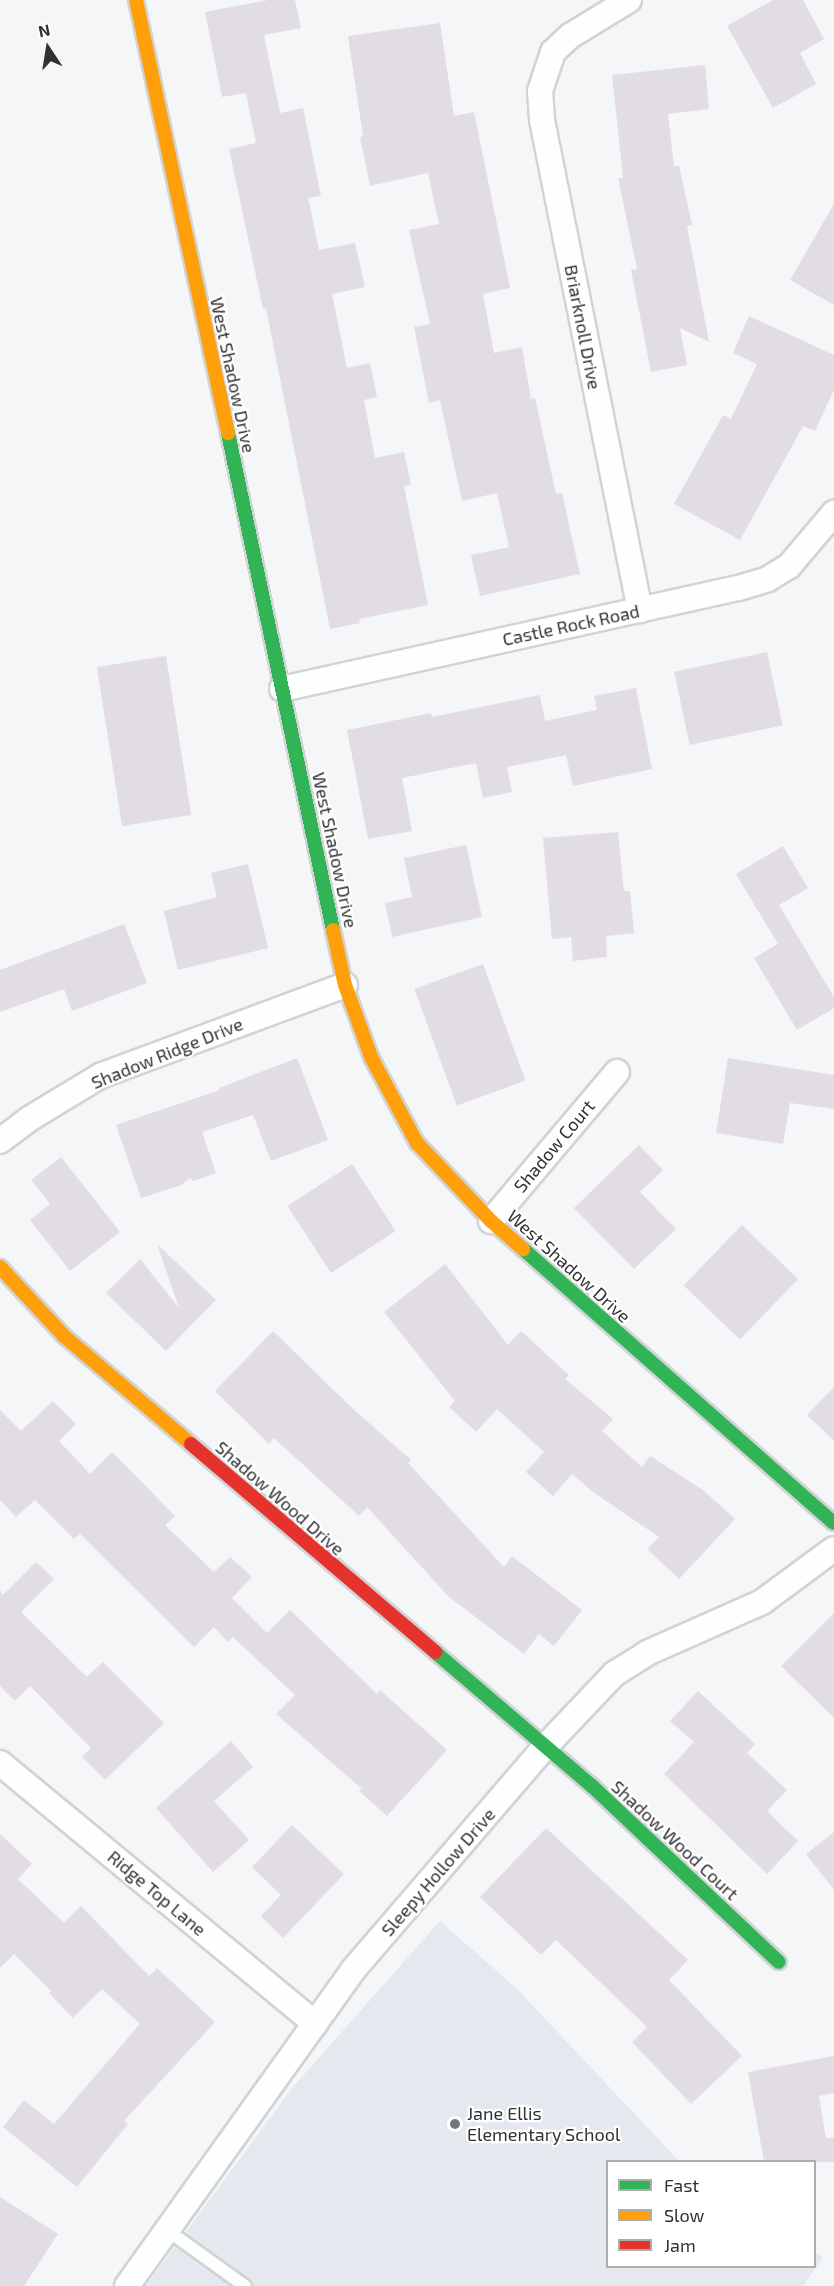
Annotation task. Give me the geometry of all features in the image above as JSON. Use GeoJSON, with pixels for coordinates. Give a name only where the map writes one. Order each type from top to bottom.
{"type":"FeatureCollection","features":[{"type":"Feature","properties":{"kind":"street","name":"West Shadow Drive"},"geometry":{"type":"LineString","coordinates":[[136,0],[345,985],[371,1057],[417,1143],[491,1221],[834,1523]]}},
{"type":"Feature","properties":{"kind":"street","name":"Briarknoll Drive"},"geometry":{"type":"LineString","coordinates":[[629,0],[570,36],[554,52],[540,91],[542,120],[640,610]]}},
{"type":"Feature","properties":{"kind":"street","name":"Castle Rock Road"},"geometry":{"type":"LineString","coordinates":[[282,689],[739,588],[768,579],[795,560],[834,513]]}},
{"type":"Feature","properties":{"kind":"street","name":"Shadow Ridge Drive"},"geometry":{"type":"LineString","coordinates":[[0,1141],[29,1119],[102,1075],[345,985]]}},
{"type":"Feature","properties":{"kind":"street","name":"Shadow Court"},"geometry":{"type":"LineString","coordinates":[[491,1221],[618,1071]]}},
{"type":"Feature","properties":{"kind":"street","name":"Shadow Wood Drive"},"geometry":{"type":"LineString","coordinates":[[0,1267],[64,1336],[544,1748]]}},
{"type":"Feature","properties":{"kind":"street","name":"Sleepy Hollow Drive"},"geometry":{"type":"LineString","coordinates":[[127,2286],[353,1970],[544,1748],[614,1674],[646,1653],[762,1602],[834,1549]]}},
{"type":"Feature","properties":{"kind":"street","name":"Shadow Wood Court"},"geometry":{"type":"LineString","coordinates":[[544,1748],[593,1787],[779,1962]]}},
{"type":"Feature","properties":{"kind":"street","name":"Ridge Top Lane"},"geometry":{"type":"LineString","coordinates":[[0,1763],[315,2024]]}},
{"type":"Feature","properties":{"kind":"lane"},"geometry":{"type":"LineString","coordinates":[[167,2230],[245,2286]]}},
{"type":"Feature","properties":{"kind":"shaded area","name":"Jane Ellis Elementary School"},"geometry":{"type":"Polygon","coordinates":[[[440,1921],[516,1988],[678,2160],[606,2160],[606,2268],[815,2268],[803,2286],[146,2286],[293,2087],[440,1921]]]}},
{"type":"Feature","properties":{"kind":"shaded area","name":"Jane Ellis Elementary School"},"geometry":{"type":"Polygon","coordinates":[[[816,2253],[823,2257],[816,2267],[816,2253]]]}},
{"type":"Feature","properties":{"kind":"building"},"geometry":{"type":"Polygon","coordinates":[[[268,0],[295,0],[301,28],[264,35],[280,113],[303,108],[321,196],[308,198],[319,250],[355,243],[365,287],[332,294],[347,368],[370,363],[377,397],[364,400],[375,458],[404,452],[411,485],[404,486],[428,605],[359,619],[360,623],[330,629],[266,308],[263,309],[229,149],[256,143],[246,93],[222,97],[205,12],[268,0]]]}},
{"type":"Feature","properties":{"kind":"building"},"geometry":{"type":"Polygon","coordinates":[[[773,0],[803,0],[824,39],[800,53],[816,84],[773,108],[727,26],[773,0]]]}},
{"type":"Feature","properties":{"kind":"building"},"geometry":{"type":"Polygon","coordinates":[[[440,23],[454,116],[474,112],[510,288],[483,294],[494,353],[522,347],[531,399],[535,398],[556,494],[562,493],[580,574],[480,596],[471,555],[509,547],[497,493],[462,501],[440,400],[429,403],[414,327],[430,324],[409,230],[439,224],[428,173],[370,186],[360,137],[363,136],[348,36],[440,23]]]}},
{"type":"Feature","properties":{"kind":"building"},"geometry":{"type":"Polygon","coordinates":[[[705,65],[709,109],[668,114],[674,167],[679,165],[692,225],[687,226],[709,342],[680,328],[687,365],[651,372],[631,270],[637,269],[618,178],[623,178],[612,75],[705,65]]]}},
{"type":"Feature","properties":{"kind":"building"},"geometry":{"type":"Polygon","coordinates":[[[834,204],[834,305],[790,280],[834,204]]]}},
{"type":"Feature","properties":{"kind":"building"},"geometry":{"type":"Polygon","coordinates":[[[749,316],[834,355],[834,390],[815,431],[803,426],[740,540],[674,504],[723,415],[731,419],[757,364],[733,353],[749,316]]]}},
{"type":"Feature","properties":{"kind":"building"},"geometry":{"type":"Polygon","coordinates":[[[767,652],[783,725],[690,745],[674,672],[767,652]]]}},
{"type":"Feature","properties":{"kind":"building"},"geometry":{"type":"Polygon","coordinates":[[[166,656],[191,815],[122,826],[97,667],[166,656]]]}},
{"type":"Feature","properties":{"kind":"building"},"geometry":{"type":"Polygon","coordinates":[[[636,688],[652,769],[573,786],[566,755],[507,767],[512,792],[483,798],[476,763],[402,778],[412,831],[368,839],[347,730],[431,713],[432,717],[540,695],[545,721],[597,710],[594,696],[636,688]]]}},
{"type":"Feature","properties":{"kind":"building"},"geometry":{"type":"Polygon","coordinates":[[[618,832],[624,891],[630,891],[634,933],[606,936],[607,957],[573,961],[571,937],[552,939],[543,838],[618,832]]]}},
{"type":"Feature","properties":{"kind":"building"},"geometry":{"type":"Polygon","coordinates":[[[466,845],[482,917],[392,937],[385,903],[412,897],[404,858],[466,845]]]}},
{"type":"Feature","properties":{"kind":"building"},"geometry":{"type":"Polygon","coordinates":[[[783,846],[808,888],[779,905],[834,997],[834,1008],[797,1030],[754,958],[778,944],[736,874],[783,846]]]}},
{"type":"Feature","properties":{"kind":"building"},"geometry":{"type":"Polygon","coordinates":[[[248,864],[268,948],[178,970],[164,911],[217,897],[211,873],[248,864]]]}},
{"type":"Feature","properties":{"kind":"building"},"geometry":{"type":"Polygon","coordinates":[[[124,924],[147,983],[72,1011],[64,989],[0,1012],[0,970],[124,924]]]}},
{"type":"Feature","properties":{"kind":"building"},"geometry":{"type":"Polygon","coordinates":[[[483,964],[525,1081],[457,1105],[414,989],[483,964]]]}},
{"type":"Feature","properties":{"kind":"building"},"geometry":{"type":"Polygon","coordinates":[[[297,1058],[328,1140],[271,1161],[253,1115],[202,1132],[216,1173],[193,1181],[190,1178],[181,1185],[141,1198],[116,1125],[220,1090],[219,1088],[297,1058]]]}},
{"type":"Feature","properties":{"kind":"building"},"geometry":{"type":"Polygon","coordinates":[[[728,1058],[834,1075],[834,1109],[790,1103],[783,1144],[716,1133],[728,1058]]]}},
{"type":"Feature","properties":{"kind":"building"},"geometry":{"type":"Polygon","coordinates":[[[639,1145],[663,1170],[640,1192],[676,1229],[634,1269],[574,1208],[639,1145]]]}},
{"type":"Feature","properties":{"kind":"building"},"geometry":{"type":"Polygon","coordinates":[[[61,1157],[120,1232],[70,1271],[30,1220],[50,1204],[31,1180],[61,1157]]]}},
{"type":"Feature","properties":{"kind":"building"},"geometry":{"type":"Polygon","coordinates":[[[352,1164],[396,1231],[331,1273],[287,1206],[352,1164]]]}},
{"type":"Feature","properties":{"kind":"building"},"geometry":{"type":"Polygon","coordinates":[[[742,1225],[798,1279],[740,1340],[684,1285],[742,1225]]]}},
{"type":"Feature","properties":{"kind":"building"},"geometry":{"type":"Polygon","coordinates":[[[157,1244],[216,1300],[166,1351],[106,1293],[140,1259],[179,1308],[157,1244]]]}},
{"type":"Feature","properties":{"kind":"building"},"geometry":{"type":"Polygon","coordinates":[[[445,1264],[508,1345],[521,1331],[569,1375],[565,1379],[613,1419],[602,1431],[642,1467],[650,1456],[703,1490],[735,1519],[679,1579],[647,1549],[659,1537],[593,1492],[572,1474],[553,1496],[526,1472],[544,1452],[497,1409],[476,1432],[449,1407],[455,1401],[384,1312],[445,1264]]]}},
{"type":"Feature","properties":{"kind":"building"},"geometry":{"type":"Polygon","coordinates":[[[273,1331],[353,1409],[411,1460],[408,1463],[504,1567],[512,1556],[582,1610],[554,1646],[539,1634],[524,1654],[448,1596],[367,1507],[359,1516],[274,1438],[269,1444],[215,1391],[273,1331]]]}},
{"type":"Feature","properties":{"kind":"building"},"geometry":{"type":"Polygon","coordinates":[[[834,1387],[834,1441],[807,1415],[834,1387]]]}},
{"type":"Feature","properties":{"kind":"building"},"geometry":{"type":"Polygon","coordinates":[[[53,1401],[76,1424],[59,1441],[90,1474],[112,1452],[175,1516],[165,1525],[214,1572],[230,1557],[252,1577],[232,1598],[267,1633],[290,1610],[377,1694],[380,1690],[447,1750],[387,1816],[359,1791],[362,1789],[276,1714],[295,1695],[233,1637],[228,1642],[214,1627],[194,1647],[80,1534],[74,1539],[35,1500],[16,1517],[0,1500],[0,1410],[21,1431],[53,1401]]]}},
{"type":"Feature","properties":{"kind":"building"},"geometry":{"type":"Polygon","coordinates":[[[36,1562],[54,1579],[21,1612],[87,1677],[103,1662],[164,1723],[105,1780],[82,1757],[91,1748],[30,1686],[15,1701],[0,1686],[0,1591],[3,1595],[36,1562]]]}},
{"type":"Feature","properties":{"kind":"building"},"geometry":{"type":"Polygon","coordinates":[[[834,1613],[834,1718],[781,1666],[834,1613]]]}},
{"type":"Feature","properties":{"kind":"building"},"geometry":{"type":"Polygon","coordinates":[[[698,1691],[755,1744],[747,1753],[787,1790],[767,1811],[798,1841],[767,1874],[664,1774],[694,1742],[670,1721],[698,1691]]]}},
{"type":"Feature","properties":{"kind":"building"},"geometry":{"type":"Polygon","coordinates":[[[231,1741],[253,1767],[214,1801],[249,1840],[213,1872],[156,1808],[231,1741]]]}},
{"type":"Feature","properties":{"kind":"building"},"geometry":{"type":"Polygon","coordinates":[[[292,1825],[344,1874],[283,1938],[261,1916],[281,1895],[252,1867],[292,1825]]]}},
{"type":"Feature","properties":{"kind":"building"},"geometry":{"type":"Polygon","coordinates":[[[546,1828],[688,1960],[669,1980],[742,2056],[691,2104],[632,2042],[647,2027],[556,1940],[541,1955],[480,1897],[546,1828]]]}},
{"type":"Feature","properties":{"kind":"building"},"geometry":{"type":"Polygon","coordinates":[[[834,1832],[834,1890],[806,1854],[834,1832]]]}},
{"type":"Feature","properties":{"kind":"building"},"geometry":{"type":"Polygon","coordinates":[[[0,1834],[32,1864],[18,1879],[64,1923],[81,1906],[149,1976],[157,1968],[215,2022],[124,2121],[128,2124],[77,2187],[3,2127],[24,2100],[54,2124],[140,2024],[102,1989],[73,2018],[49,1993],[51,1991],[14,1954],[0,1968],[0,1834]]]}},
{"type":"Feature","properties":{"kind":"building"},"geometry":{"type":"Polygon","coordinates":[[[834,2056],[834,2093],[819,2096],[826,2138],[834,2137],[834,2162],[764,2160],[748,2072],[834,2056]]]}},
{"type":"Feature","properties":{"kind":"building"},"geometry":{"type":"Polygon","coordinates":[[[0,2197],[58,2234],[24,2286],[0,2286],[0,2197]]]}},
{"type":"Feature","properties":{"kind":"traffic: fast"},"geometry":{"type":"LineString","coordinates":[[228,433],[333,930]]}},
{"type":"Feature","properties":{"kind":"traffic: fast"},"geometry":{"type":"LineString","coordinates":[[523,1249],[834,1523]]}},
{"type":"Feature","properties":{"kind":"traffic: fast"},"geometry":{"type":"LineString","coordinates":[[435,1652],[593,1787],[779,1962]]}},
{"type":"Feature","properties":{"kind":"traffic: slow"},"geometry":{"type":"LineString","coordinates":[[136,0],[228,433]]}},
{"type":"Feature","properties":{"kind":"traffic: slow"},"geometry":{"type":"LineString","coordinates":[[333,930],[345,985],[371,1057],[417,1143],[491,1221],[523,1249]]}},
{"type":"Feature","properties":{"kind":"traffic: slow"},"geometry":{"type":"LineString","coordinates":[[0,1267],[64,1336],[191,1444]]}},
{"type":"Feature","properties":{"kind":"traffic: jam"},"geometry":{"type":"LineString","coordinates":[[191,1444],[435,1652]]}},
{"type":"Feature","properties":{"kind":"place","name":"Jane Ellis Elementary School"},"geometry":{"type":"Point","coordinates":[455,2124]}}]}
